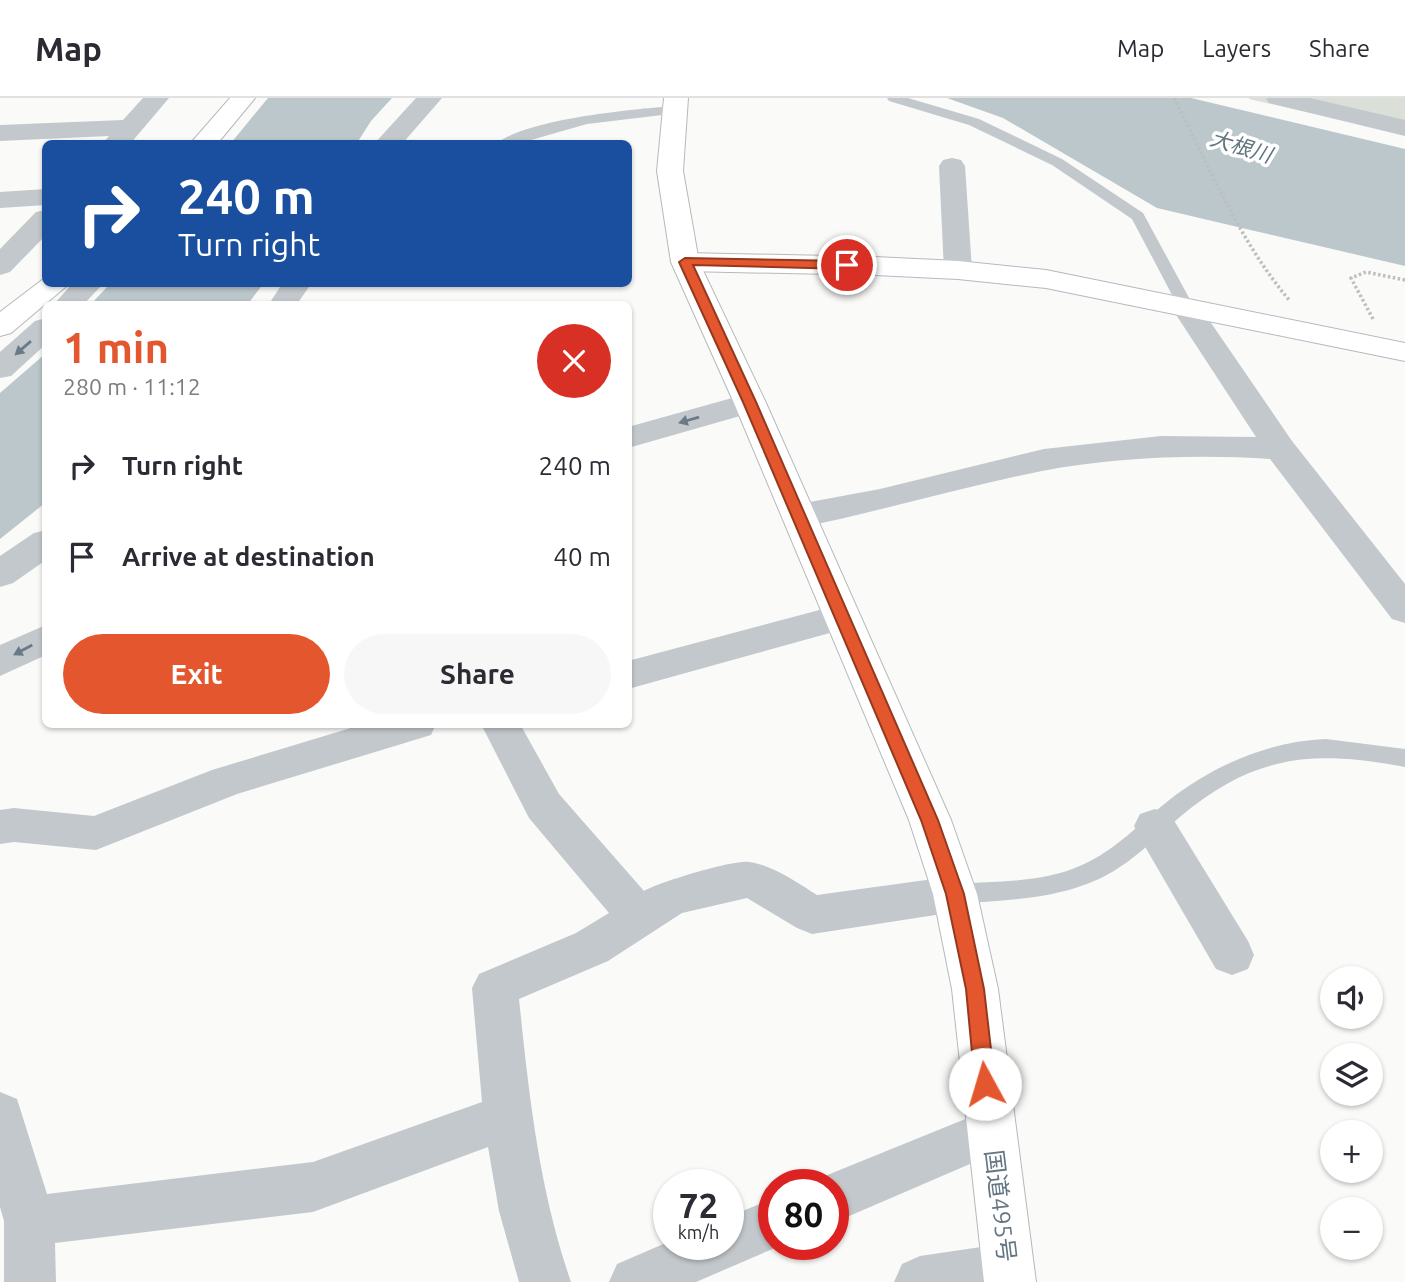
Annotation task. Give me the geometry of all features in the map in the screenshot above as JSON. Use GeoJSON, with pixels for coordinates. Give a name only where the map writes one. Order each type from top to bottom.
{"type":"FeatureCollection","features":[{"type":"Feature","properties":{"kind":"main road"},"geometry":{"type":"LineString","coordinates":[[206,140],[243,98]]}},
{"type":"Feature","properties":{"kind":"main road","name":"国道495号"},"geometry":{"type":"LineString","coordinates":[[675,104],[670,171],[685,262],[750,402],[930,820],[955,894],[975,989],[1009,1275]]}},
{"type":"Feature","properties":{"kind":"main road"},"geometry":{"type":"LineString","coordinates":[[685,262],[958,270],[1046,279],[1318,334],[1401,355]]}},
{"type":"Feature","properties":{"kind":"main road"},"geometry":{"type":"LineString","coordinates":[[0,327],[50,287]]}},
{"type":"Feature","properties":{"kind":"street"},"geometry":{"type":"LineString","coordinates":[[0,133],[123,135],[157,98]]}},
{"type":"Feature","properties":{"kind":"street"},"geometry":{"type":"LineString","coordinates":[[391,140],[430,98]]}},
{"type":"Feature","properties":{"kind":"street"},"geometry":{"type":"LineString","coordinates":[[1278,98],[1405,128]]}},
{"type":"Feature","properties":{"kind":"street"},"geometry":{"type":"LineString","coordinates":[[953,166],[958,270]]}},
{"type":"Feature","properties":{"kind":"street"},"geometry":{"type":"LineString","coordinates":[[0,200],[42,197]]}},
{"type":"Feature","properties":{"kind":"street"},"geometry":{"type":"LineString","coordinates":[[0,266],[42,222]]}},
{"type":"Feature","properties":{"kind":"street"},"geometry":{"type":"LineString","coordinates":[[71,301],[85,287]]}},
{"type":"Feature","properties":{"kind":"street"},"geometry":{"type":"LineString","coordinates":[[1186,307],[1280,449],[1405,610]]}},
{"type":"Feature","properties":{"kind":"street"},"geometry":{"type":"LineString","coordinates":[[0,369],[42,331]]}},
{"type":"Feature","properties":{"kind":"street"},"geometry":{"type":"LineString","coordinates":[[632,437],[750,402]]}},
{"type":"Feature","properties":{"kind":"street"},"geometry":{"type":"LineString","coordinates":[[799,516],[880,500],[1044,460],[1161,447],[1234,446],[1280,449]]}},
{"type":"Feature","properties":{"kind":"street"},"geometry":{"type":"LineString","coordinates":[[0,574],[42,545]]}},
{"type":"Feature","properties":{"kind":"street"},"geometry":{"type":"LineString","coordinates":[[632,674],[842,617]]}},
{"type":"Feature","properties":{"kind":"street"},"geometry":{"type":"LineString","coordinates":[[0,662],[42,640]]}},
{"type":"Feature","properties":{"kind":"street"},"geometry":{"type":"LineString","coordinates":[[0,827],[14,825],[96,833],[226,781],[404,728]]}},
{"type":"Feature","properties":{"kind":"street"},"geometry":{"type":"LineString","coordinates":[[502,728],[544,806],[638,915]]}},
{"type":"Feature","properties":{"kind":"street"},"geometry":{"type":"LineString","coordinates":[[1156,826],[1232,956]]}},
{"type":"Feature","properties":{"kind":"street"},"geometry":{"type":"LineString","coordinates":[[545,1282],[529,1239],[508,1116],[495,988],[592,947],[638,915],[671,897],[748,880],[773,890],[812,915],[955,894]]}},
{"type":"Feature","properties":{"kind":"street"},"geometry":{"type":"LineString","coordinates":[[0,1115],[30,1282]]}},
{"type":"Feature","properties":{"kind":"street"},"geometry":{"type":"LineString","coordinates":[[18,1216],[313,1187],[508,1116]]}},
{"type":"Feature","properties":{"kind":"street"},"geometry":{"type":"LineString","coordinates":[[849,1191],[990,1132]]}},
{"type":"Feature","properties":{"kind":"street"},"geometry":{"type":"LineString","coordinates":[[635,1282],[686,1260]]}},
{"type":"Feature","properties":{"kind":"street"},"geometry":{"type":"LineString","coordinates":[[920,1282],[1009,1275]]}},
{"type":"Feature","properties":{"kind":"lane"},"geometry":{"type":"LineString","coordinates":[[894,98],[974,122],[1057,162],[1138,216],[1186,307]]}},
{"type":"Feature","properties":{"kind":"lane"},"geometry":{"type":"LineString","coordinates":[[512,140],[607,114],[675,104]]}},
{"type":"Feature","properties":{"kind":"lane"},"geometry":{"type":"LineString","coordinates":[[955,894],[1056,884],[1092,872],[1134,845],[1187,798],[1234,771],[1285,753],[1317,748],[1405,758]]}},
{"type":"Feature","properties":{"kind":"path"},"geometry":{"type":"LineString","coordinates":[[1174,100],[1267,274],[1318,334]]}},
{"type":"Feature","properties":{"kind":"path"},"geometry":{"type":"LineString","coordinates":[[1401,355],[1353,286],[1351,278],[1366,272],[1405,280]]}},
{"type":"Feature","properties":{"kind":"shaded area"},"geometry":{"type":"Polygon","coordinates":[[[1405,98],[1405,134],[1249,99],[1405,98]]]}},
{"type":"Feature","properties":{"kind":"water"},"geometry":{"type":"Polygon","coordinates":[[[268,98],[392,98],[371,121],[359,140],[233,140],[268,98]]]}},
{"type":"Feature","properties":{"kind":"water","name":"大根川"},"geometry":{"type":"Polygon","coordinates":[[[947,98],[1191,98],[1405,149],[1405,266],[1157,208],[1003,118],[947,98]]]}},
{"type":"Feature","properties":{"kind":"water"},"geometry":{"type":"Polygon","coordinates":[[[107,287],[261,287],[250,301],[94,301],[107,287]]]}},
{"type":"Feature","properties":{"kind":"water"},"geometry":{"type":"Polygon","coordinates":[[[42,357],[42,505],[0,539],[0,393],[42,357]]]}},
{"type":"Feature","properties":{"kind":"route"},"geometry":{"type":"LineString","coordinates":[[847,265],[685,262],[750,402],[930,820],[955,894],[975,989],[985,1084]]}}]}
